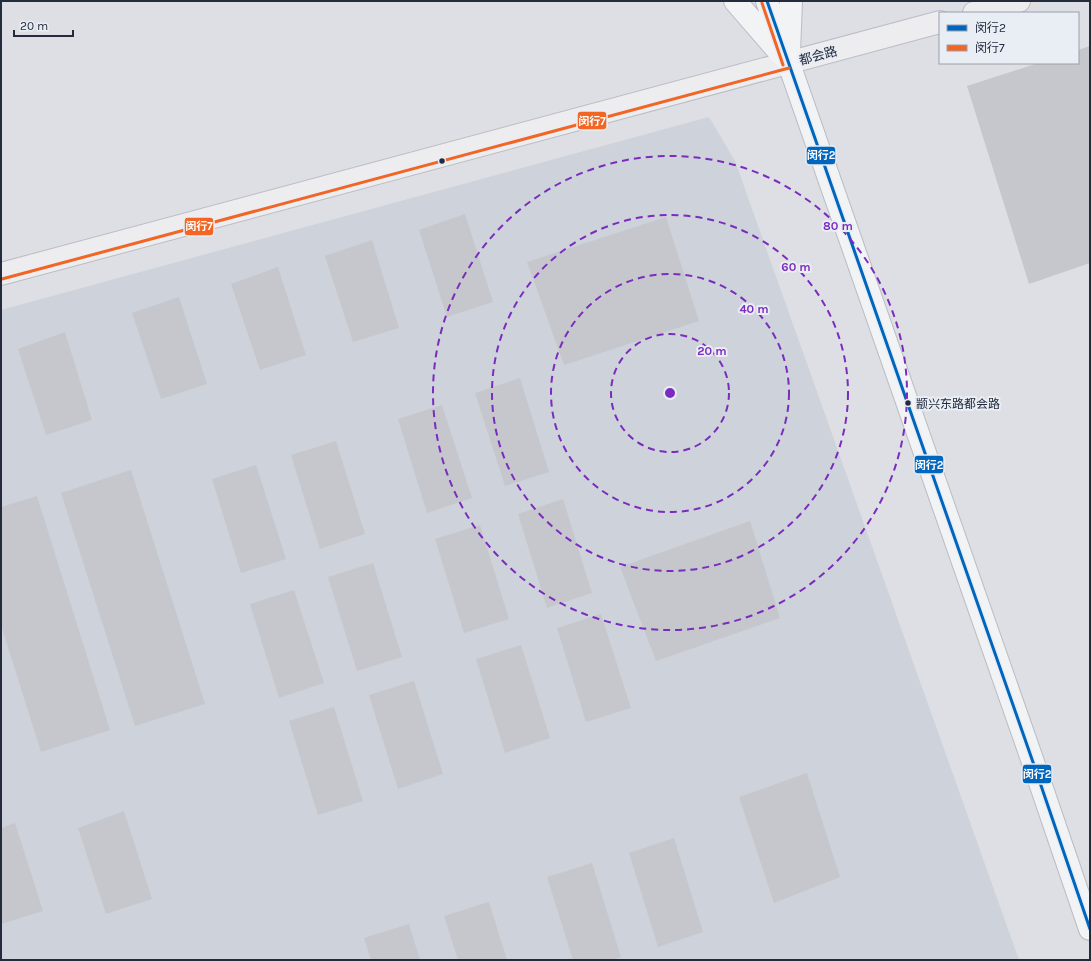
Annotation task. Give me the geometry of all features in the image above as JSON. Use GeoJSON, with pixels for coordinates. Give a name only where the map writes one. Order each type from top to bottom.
{"type":"FeatureCollection","features":[{"type":"Feature","properties":{"kind":"main road"},"geometry":{"type":"LineString","coordinates":[[735,1],[788,63]]}},
{"type":"Feature","properties":{"kind":"main road"},"geometry":{"type":"LineString","coordinates":[[767,1],[1037,772],[1090,929]]}},
{"type":"Feature","properties":{"kind":"main road"},"geometry":{"type":"LineString","coordinates":[[788,63],[791,1]]}},
{"type":"Feature","properties":{"kind":"street"},"geometry":{"type":"LineString","coordinates":[[978,12],[1019,1]]}},
{"type":"Feature","properties":{"kind":"street","name":"都会路"},"geometry":{"type":"LineString","coordinates":[[1,274],[939,22]]}},
{"type":"Feature","properties":{"kind":"shaded area"},"geometry":{"type":"Polygon","coordinates":[[[709,117],[735,161],[1019,960],[1,960],[1,310],[709,117]]]}},
{"type":"Feature","properties":{"kind":"building"},"geometry":{"type":"Polygon","coordinates":[[[1090,46],[1090,263],[1029,284],[967,86],[1035,64],[1079,64],[1079,50],[1090,46]]]}},
{"type":"Feature","properties":{"kind":"building"},"geometry":{"type":"Polygon","coordinates":[[[465,214],[493,302],[447,317],[419,230],[465,214]]]}},
{"type":"Feature","properties":{"kind":"building"},"geometry":{"type":"Polygon","coordinates":[[[666,217],[699,321],[564,365],[527,262],[666,217]]]}},
{"type":"Feature","properties":{"kind":"building"},"geometry":{"type":"Polygon","coordinates":[[[372,240],[399,328],[353,342],[325,256],[372,240]]]}},
{"type":"Feature","properties":{"kind":"building"},"geometry":{"type":"Polygon","coordinates":[[[278,267],[306,355],[260,370],[231,284],[278,267]]]}},
{"type":"Feature","properties":{"kind":"building"},"geometry":{"type":"Polygon","coordinates":[[[179,297],[207,384],[161,399],[132,313],[179,297]]]}},
{"type":"Feature","properties":{"kind":"building"},"geometry":{"type":"Polygon","coordinates":[[[65,332],[92,420],[46,435],[18,349],[65,332]]]}},
{"type":"Feature","properties":{"kind":"building"},"geometry":{"type":"Polygon","coordinates":[[[520,378],[549,472],[505,486],[475,393],[520,378]]]}},
{"type":"Feature","properties":{"kind":"building"},"geometry":{"type":"Polygon","coordinates":[[[442,405],[472,498],[427,513],[398,419],[442,405]]]}},
{"type":"Feature","properties":{"kind":"building"},"geometry":{"type":"Polygon","coordinates":[[[336,441],[365,534],[320,549],[291,455],[336,441]]]}},
{"type":"Feature","properties":{"kind":"building"},"geometry":{"type":"Polygon","coordinates":[[[256,465],[286,559],[241,573],[212,479],[256,465]]]}},
{"type":"Feature","properties":{"kind":"building"},"geometry":{"type":"Polygon","coordinates":[[[131,470],[205,704],[135,726],[61,493],[131,470]]]}},
{"type":"Feature","properties":{"kind":"building"},"geometry":{"type":"Polygon","coordinates":[[[37,496],[110,730],[41,752],[1,625],[1,507],[37,496]]]}},
{"type":"Feature","properties":{"kind":"building"},"geometry":{"type":"Polygon","coordinates":[[[563,499],[592,593],[547,608],[518,514],[563,499]]]}},
{"type":"Feature","properties":{"kind":"building"},"geometry":{"type":"Polygon","coordinates":[[[750,521],[780,618],[656,661],[620,567],[750,521]]]}},
{"type":"Feature","properties":{"kind":"building"},"geometry":{"type":"Polygon","coordinates":[[[480,525],[509,619],[464,633],[435,539],[480,525]]]}},
{"type":"Feature","properties":{"kind":"building"},"geometry":{"type":"Polygon","coordinates":[[[373,563],[402,657],[357,671],[328,577],[373,563]]]}},
{"type":"Feature","properties":{"kind":"building"},"geometry":{"type":"Polygon","coordinates":[[[294,590],[324,683],[279,698],[250,604],[294,590]]]}},
{"type":"Feature","properties":{"kind":"building"},"geometry":{"type":"Polygon","coordinates":[[[601,614],[631,708],[586,722],[557,628],[601,614]]]}},
{"type":"Feature","properties":{"kind":"building"},"geometry":{"type":"Polygon","coordinates":[[[521,645],[550,738],[505,753],[476,659],[521,645]]]}},
{"type":"Feature","properties":{"kind":"building"},"geometry":{"type":"Polygon","coordinates":[[[414,681],[443,774],[398,789],[369,695],[414,681]]]}},
{"type":"Feature","properties":{"kind":"building"},"geometry":{"type":"Polygon","coordinates":[[[334,707],[363,801],[318,815],[289,721],[334,707]]]}},
{"type":"Feature","properties":{"kind":"building"},"geometry":{"type":"Polygon","coordinates":[[[807,773],[840,877],[774,903],[739,797],[807,773]]]}},
{"type":"Feature","properties":{"kind":"building"},"geometry":{"type":"Polygon","coordinates":[[[124,811],[152,899],[106,914],[78,828],[124,811]]]}},
{"type":"Feature","properties":{"kind":"building"},"geometry":{"type":"Polygon","coordinates":[[[15,823],[43,911],[1,924],[1,828],[15,823]]]}},
{"type":"Feature","properties":{"kind":"building"},"geometry":{"type":"Polygon","coordinates":[[[674,838],[703,932],[658,947],[629,853],[674,838]]]}},
{"type":"Feature","properties":{"kind":"building"},"geometry":{"type":"Polygon","coordinates":[[[592,863],[621,957],[612,960],[573,960],[547,877],[592,863]]]}},
{"type":"Feature","properties":{"kind":"building"},"geometry":{"type":"Polygon","coordinates":[[[489,902],[507,960],[458,960],[444,916],[489,902]]]}},
{"type":"Feature","properties":{"kind":"building"},"geometry":{"type":"Polygon","coordinates":[[[409,924],[420,960],[371,960],[364,938],[409,924]]]}},
{"type":"Feature","properties":{"kind":"transit line","name":"闵行2"},"geometry":{"type":"LineString","coordinates":[[767,1],[1090,929]]}},
{"type":"Feature","properties":{"kind":"transit line","name":"闵行7"},"geometry":{"type":"LineString","coordinates":[[762,3],[783,65]]}},
{"type":"Feature","properties":{"kind":"transit line","name":"闵行7"},"geometry":{"type":"LineString","coordinates":[[2,279],[789,68]]}},
{"type":"Feature","properties":{"kind":"place","name":"颛兴东路都会路"},"geometry":{"type":"Point","coordinates":[908,403]}}]}
